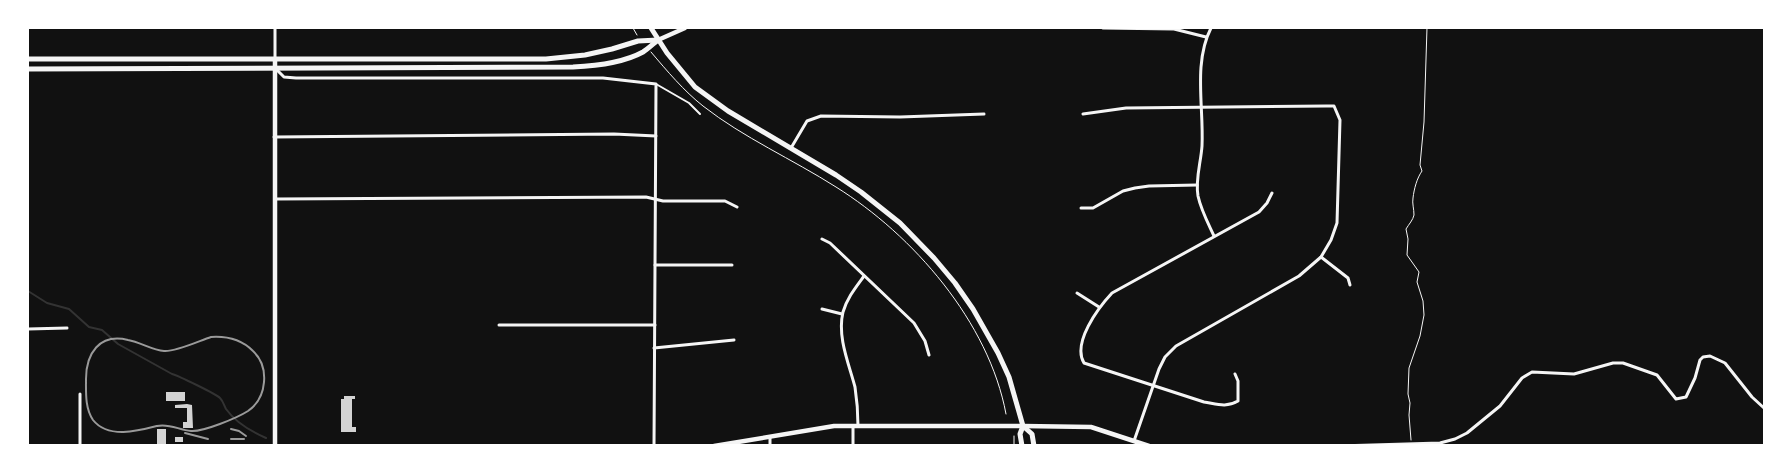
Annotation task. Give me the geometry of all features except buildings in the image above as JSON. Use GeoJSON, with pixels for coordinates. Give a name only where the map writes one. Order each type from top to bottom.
{"type":"FeatureCollection","features":[{"type":"Feature","properties":{"kind":"main road"},"geometry":{"type":"LineString","coordinates":[[651,28],[682,73],[695,86],[728,111],[836,175],[860,192],[900,223],[934,258],[955,283],[998,353],[1009,377],[1024,426],[1032,434],[1034,446]]}},
{"type":"Feature","properties":{"kind":"main road"},"geometry":{"type":"LineString","coordinates":[[28,59],[546,59],[598,52],[642,41],[658,40]]}},
{"type":"Feature","properties":{"kind":"main road"},"geometry":{"type":"LineString","coordinates":[[28,69],[584,67],[624,59],[642,52],[658,40]]}},
{"type":"Feature","properties":{"kind":"main road"},"geometry":{"type":"LineString","coordinates":[[1022,446],[1020,434],[1024,426]]}},
{"type":"Feature","properties":{"kind":"street"},"geometry":{"type":"LineString","coordinates":[[275,28],[275,446]]}},
{"type":"Feature","properties":{"kind":"street"},"geometry":{"type":"LineString","coordinates":[[658,40],[685,28]]}},
{"type":"Feature","properties":{"kind":"street"},"geometry":{"type":"LineString","coordinates":[[1103,28],[1174,29],[1206,37]]}},
{"type":"Feature","properties":{"kind":"street"},"geometry":{"type":"LineString","coordinates":[[1211,28],[1206,37],[1201,61],[1202,145],[1197,185],[1201,206],[1214,236]]}},
{"type":"Feature","properties":{"kind":"street"},"geometry":{"type":"LineString","coordinates":[[275,68],[284,77],[296,78],[603,78],[656,84],[654,446]]}},
{"type":"Feature","properties":{"kind":"street"},"geometry":{"type":"LineString","coordinates":[[1083,114],[1126,108],[1334,106],[1340,120],[1337,223],[1331,240],[1321,257],[1299,276],[1176,346],[1165,357],[1134,441]]}},
{"type":"Feature","properties":{"kind":"street"},"geometry":{"type":"LineString","coordinates":[[791,149],[808,121],[821,116],[900,117],[984,114]]}},
{"type":"Feature","properties":{"kind":"street"},"geometry":{"type":"LineString","coordinates":[[274,137],[614,134],[656,136]]}},
{"type":"Feature","properties":{"kind":"street"},"geometry":{"type":"LineString","coordinates":[[1081,208],[1093,208],[1124,191],[1135,188],[1197,185]]}},
{"type":"Feature","properties":{"kind":"street"},"geometry":{"type":"LineString","coordinates":[[1235,374],[1238,381],[1238,401],[1231,405],[1222,406],[1204,402],[1084,363],[1080,353],[1086,334],[1099,307],[1112,293],[1259,212],[1268,203],[1272,193]]}},
{"type":"Feature","properties":{"kind":"street"},"geometry":{"type":"LineString","coordinates":[[275,199],[626,197],[663,201],[725,201],[738,207]]}},
{"type":"Feature","properties":{"kind":"street"},"geometry":{"type":"LineString","coordinates":[[822,238],[830,243],[914,323],[925,341],[929,356]]}},
{"type":"Feature","properties":{"kind":"street"},"geometry":{"type":"LineString","coordinates":[[1321,257],[1348,278],[1350,285]]}},
{"type":"Feature","properties":{"kind":"street"},"geometry":{"type":"LineString","coordinates":[[655,265],[732,265]]}},
{"type":"Feature","properties":{"kind":"street"},"geometry":{"type":"LineString","coordinates":[[853,446],[857,399],[843,344],[842,314],[852,292],[864,276]]}},
{"type":"Feature","properties":{"kind":"street"},"geometry":{"type":"LineString","coordinates":[[1077,293],[1099,307]]}},
{"type":"Feature","properties":{"kind":"street"},"geometry":{"type":"LineString","coordinates":[[822,309],[842,314]]}},
{"type":"Feature","properties":{"kind":"street"},"geometry":{"type":"LineString","coordinates":[[498,326],[655,325]]}},
{"type":"Feature","properties":{"kind":"street"},"geometry":{"type":"LineString","coordinates":[[28,329],[67,328]]}},
{"type":"Feature","properties":{"kind":"street"},"geometry":{"type":"LineString","coordinates":[[654,348],[734,340]]}},
{"type":"Feature","properties":{"kind":"street"},"geometry":{"type":"LineString","coordinates":[[1338,446],[1412,442],[1440,443],[1455,439],[1467,433],[1500,406],[1522,378],[1532,372],[1574,374],[1613,363],[1631,365],[1657,375],[1676,399],[1686,398],[1695,378],[1700,360],[1703,357],[1710,356],[1725,363],[1752,398],[1764,408]]}},
{"type":"Feature","properties":{"kind":"street"},"geometry":{"type":"LineString","coordinates":[[80,394],[80,446]]}},
{"type":"Feature","properties":{"kind":"street"},"geometry":{"type":"LineString","coordinates":[[714,446],[834,426],[1024,426],[1091,428],[1149,446]]}},
{"type":"Feature","properties":{"kind":"street"},"geometry":{"type":"LineString","coordinates":[[770,437],[770,446]]}},
{"type":"Feature","properties":{"kind":"lane"},"geometry":{"type":"LineString","coordinates":[[656,84],[689,103],[700,114]]}},
{"type":"Feature","properties":{"kind":"path"},"geometry":{"type":"LineString","coordinates":[[633,28],[642,41]]}},
{"type":"Feature","properties":{"kind":"path"},"geometry":{"type":"LineString","coordinates":[[1412,442],[1409,430],[1409,368],[1420,336],[1424,315],[1423,302],[1417,282],[1419,272],[1408,255],[1406,229],[1414,215],[1413,198],[1417,179],[1422,171],[1420,165],[1428,28]]}},
{"type":"Feature","properties":{"kind":"path"},"geometry":{"type":"LineString","coordinates":[[648,48],[689,93],[712,113],[835,186],[867,209],[916,252],[948,291],[974,330],[995,377],[1006,414]]}},
{"type":"Feature","properties":{"kind":"path"},"geometry":{"type":"LineString","coordinates":[[1014,435],[1014,446]]}},
{"type":"Feature","properties":{"kind":"waterway"},"geometry":{"type":"LineString","coordinates":[[28,291],[47,303],[69,309],[89,327],[102,330],[118,344],[217,396],[230,414],[239,422],[266,438]]}},
{"type":"Feature","properties":{"kind":"railway"},"geometry":{"type":"LineString","coordinates":[[211,337],[222,337],[239,341],[253,351],[262,365],[264,374],[262,391],[259,398],[248,411],[220,424],[196,431],[161,425],[132,431],[115,432],[99,426],[93,420],[86,400],[88,361],[96,348],[102,343],[118,339],[169,351],[211,337]]}},
{"type":"Feature","properties":{"kind":"railway"},"geometry":{"type":"LineString","coordinates":[[231,429],[239,431],[246,436]]}},
{"type":"Feature","properties":{"kind":"railway"},"geometry":{"type":"LineString","coordinates":[[185,433],[208,439]]}},
{"type":"Feature","properties":{"kind":"railway"},"geometry":{"type":"LineString","coordinates":[[231,439],[244,439]]}}]}
